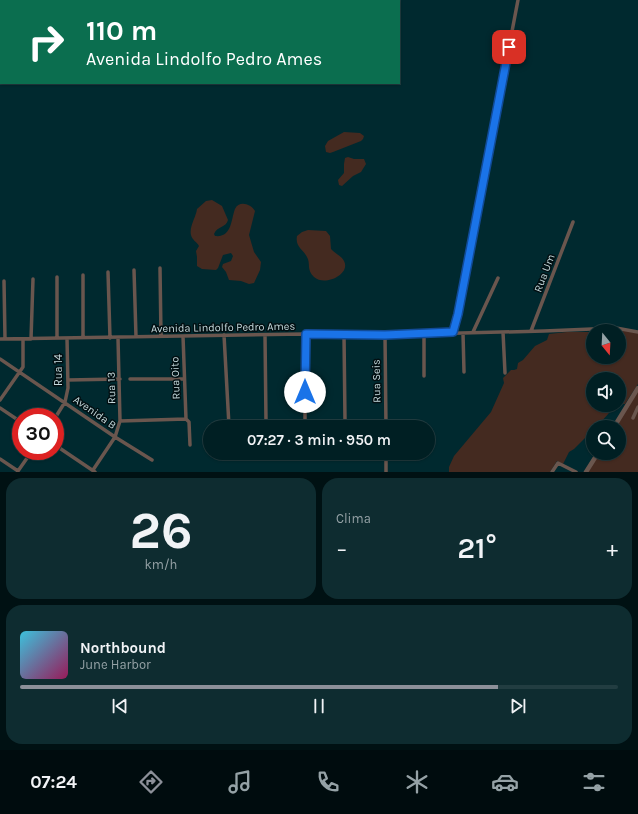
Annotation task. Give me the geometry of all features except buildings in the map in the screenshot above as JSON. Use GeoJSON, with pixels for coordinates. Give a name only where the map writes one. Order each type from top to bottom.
{"type":"FeatureCollection","features":[{"type":"Feature","properties":{"kind":"street"},"geometry":{"type":"LineString","coordinates":[[453,332],[458,314],[518,0]]}},
{"type":"Feature","properties":{"kind":"street","name":"Rua Um"},"geometry":{"type":"LineString","coordinates":[[531,331],[573,222]]}},
{"type":"Feature","properties":{"kind":"street"},"geometry":{"type":"LineString","coordinates":[[160,268],[161,336]]}},
{"type":"Feature","properties":{"kind":"street"},"geometry":{"type":"LineString","coordinates":[[134,270],[136,337]]}},
{"type":"Feature","properties":{"kind":"street"},"geometry":{"type":"LineString","coordinates":[[108,272],[110,338]]}},
{"type":"Feature","properties":{"kind":"street"},"geometry":{"type":"LineString","coordinates":[[83,274],[83,338]]}},
{"type":"Feature","properties":{"kind":"street"},"geometry":{"type":"LineString","coordinates":[[57,338],[58,277]]}},
{"type":"Feature","properties":{"kind":"street"},"geometry":{"type":"LineString","coordinates":[[473,332],[498,278]]}},
{"type":"Feature","properties":{"kind":"street"},"geometry":{"type":"LineString","coordinates":[[32,339],[33,279]]}},
{"type":"Feature","properties":{"kind":"street"},"geometry":{"type":"LineString","coordinates":[[4,282],[5,339]]}},
{"type":"Feature","properties":{"kind":"street","name":"Avenida Lindolfo Pedro Ames"},"geometry":{"type":"LineString","coordinates":[[0,339],[306,334],[385,335],[616,328],[638,332]]}},
{"type":"Feature","properties":{"kind":"street"},"geometry":{"type":"LineString","coordinates":[[503,332],[505,373]]}},
{"type":"Feature","properties":{"kind":"street"},"geometry":{"type":"LineString","coordinates":[[463,333],[464,372]]}},
{"type":"Feature","properties":{"kind":"street"},"geometry":{"type":"LineString","coordinates":[[306,334],[305,421],[308,423],[340,424],[345,421],[344,335]]}},
{"type":"Feature","properties":{"kind":"street"},"geometry":{"type":"LineString","coordinates":[[424,334],[424,376]]}},
{"type":"Feature","properties":{"kind":"street"},"geometry":{"type":"LineString","coordinates":[[224,335],[230,420]]}},
{"type":"Feature","properties":{"kind":"street"},"geometry":{"type":"LineString","coordinates":[[265,335],[266,420]]}},
{"type":"Feature","properties":{"kind":"street","name":"Rua Seis"},"geometry":{"type":"LineString","coordinates":[[385,335],[386,420]]}},
{"type":"Feature","properties":{"kind":"street","name":"Rua Oito"},"geometry":{"type":"LineString","coordinates":[[183,336],[186,419],[189,422],[190,445]]}},
{"type":"Feature","properties":{"kind":"street","name":"Rua 14"},"geometry":{"type":"LineString","coordinates":[[65,402],[68,380],[67,338]]}},
{"type":"Feature","properties":{"kind":"street","name":"Rua 13"},"geometry":{"type":"LineString","coordinates":[[94,471],[115,437],[120,421],[118,338]]}},
{"type":"Feature","properties":{"kind":"street"},"geometry":{"type":"LineString","coordinates":[[0,400],[21,372],[23,367],[23,339]]}},
{"type":"Feature","properties":{"kind":"street","name":"Avenida B"},"geometry":{"type":"LineString","coordinates":[[0,358],[115,437]]}},
{"type":"Feature","properties":{"kind":"street"},"geometry":{"type":"LineString","coordinates":[[68,380],[120,379]]}},
{"type":"Feature","properties":{"kind":"street"},"geometry":{"type":"LineString","coordinates":[[130,379],[184,379]]}},
{"type":"Feature","properties":{"kind":"street"},"geometry":{"type":"LineString","coordinates":[[618,420],[638,388]]}},
{"type":"Feature","properties":{"kind":"street"},"geometry":{"type":"LineString","coordinates":[[61,408],[65,402]]}},
{"type":"Feature","properties":{"kind":"street"},"geometry":{"type":"LineString","coordinates":[[633,418],[638,407]]}},
{"type":"Feature","properties":{"kind":"street"},"geometry":{"type":"LineString","coordinates":[[0,408],[12,416]]}},
{"type":"Feature","properties":{"kind":"street"},"geometry":{"type":"LineString","coordinates":[[120,421],[186,419]]}},
{"type":"Feature","properties":{"kind":"street"},"geometry":{"type":"LineString","coordinates":[[115,437],[152,460]]}},
{"type":"Feature","properties":{"kind":"street"},"geometry":{"type":"LineString","coordinates":[[64,451],[94,471]]}},
{"type":"Feature","properties":{"kind":"street"},"geometry":{"type":"LineString","coordinates":[[0,459],[18,472],[26,460]]}},
{"type":"Feature","properties":{"kind":"street"},"geometry":{"type":"LineString","coordinates":[[386,460],[386,472]]}},
{"type":"Feature","properties":{"kind":"street"},"geometry":{"type":"LineString","coordinates":[[586,472],[594,460]]}},
{"type":"Feature","properties":{"kind":"street"},"geometry":{"type":"LineString","coordinates":[[552,472],[558,463],[576,472]]}},
{"type":"Feature","properties":{"kind":"shaded area"},"geometry":{"type":"Polygon","coordinates":[[[344,132],[360,133],[364,136],[361,141],[330,153],[326,152],[325,146],[328,141],[344,132]]]}},
{"type":"Feature","properties":{"kind":"shaded area"},"geometry":{"type":"Polygon","coordinates":[[[348,157],[354,159],[364,159],[366,164],[361,172],[353,176],[342,186],[339,185],[338,180],[344,173],[345,158],[348,157]]]}},
{"type":"Feature","properties":{"kind":"shaded area"},"geometry":{"type":"Polygon","coordinates":[[[212,200],[222,206],[228,220],[227,223],[215,231],[215,236],[221,236],[228,231],[237,206],[245,204],[251,206],[255,211],[249,235],[254,252],[261,262],[260,270],[254,283],[249,284],[241,281],[229,280],[222,267],[223,264],[231,261],[233,256],[231,253],[223,255],[216,270],[202,269],[197,266],[196,251],[199,246],[193,240],[191,229],[197,209],[206,201],[212,200]]]}},
{"type":"Feature","properties":{"kind":"shaded area"},"geometry":{"type":"Polygon","coordinates":[[[308,230],[326,231],[330,236],[331,249],[343,259],[345,266],[344,270],[336,278],[324,281],[319,280],[314,277],[309,269],[308,260],[297,243],[297,236],[308,230]]]}},
{"type":"Feature","properties":{"kind":"shaded area"},"geometry":{"type":"Polygon","coordinates":[[[626,330],[638,332],[638,384],[626,402],[626,372],[586,372],[586,412],[610,412],[603,420],[586,420],[586,437],[569,452],[563,464],[557,461],[550,472],[449,472],[449,467],[454,456],[491,412],[504,383],[503,378],[511,370],[517,369],[518,363],[523,360],[535,346],[547,340],[549,334],[586,332],[586,364],[626,364],[626,330]]]}},
{"type":"Feature","properties":{"kind":"shaded area"},"geometry":{"type":"Polygon","coordinates":[[[638,390],[638,472],[586,472],[594,460],[626,460],[626,420],[619,420],[624,412],[626,412],[626,408],[638,390]]]}},
{"type":"Feature","properties":{"kind":"route"},"geometry":{"type":"LineString","coordinates":[[305,392],[306,334],[385,335],[453,332],[458,314],[509,47]]}}]}
